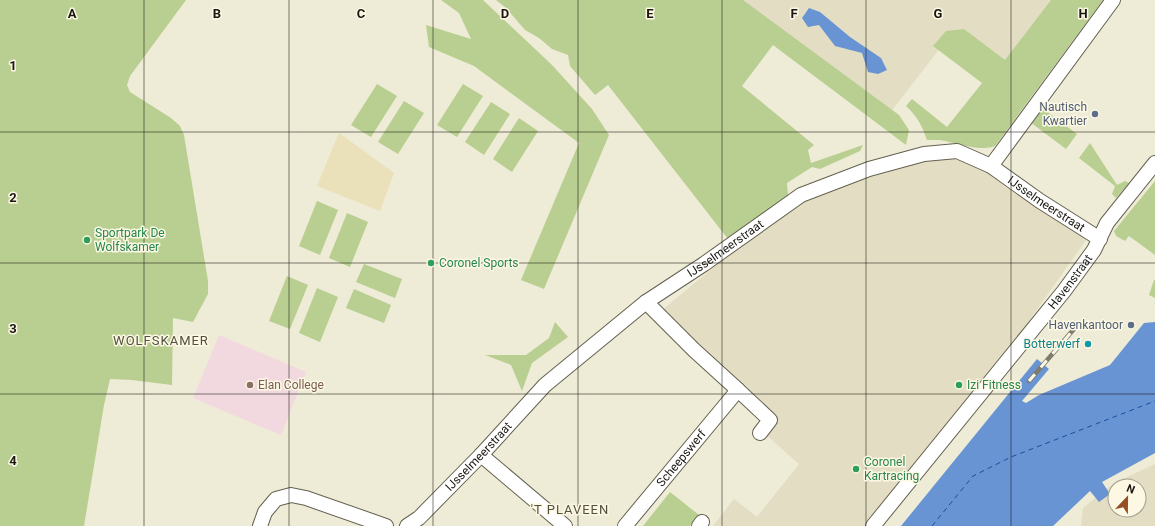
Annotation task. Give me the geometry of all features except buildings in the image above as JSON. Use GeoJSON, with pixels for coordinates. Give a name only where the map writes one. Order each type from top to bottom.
{"type":"FeatureCollection","features":[{"type":"Feature","properties":{"kind":"street"},"geometry":{"type":"LineString","coordinates":[[991,166],[1113,0]]}},
{"type":"Feature","properties":{"kind":"street","name":"IJsselmeerstraat"},"geometry":{"type":"LineString","coordinates":[[407,526],[419,518],[481,455],[545,385],[646,302],[704,264],[801,195],[869,169],[924,154],[957,151],[991,166],[1040,201],[1100,238]]}},
{"type":"Feature","properties":{"kind":"street","name":"Havenstraat"},"geometry":{"type":"LineString","coordinates":[[873,526],[1064,291],[1094,250],[1107,223],[1155,163]]}},
{"type":"Feature","properties":{"kind":"street"},"geometry":{"type":"LineString","coordinates":[[646,302],[694,350],[770,420],[760,433]]}},
{"type":"Feature","properties":{"kind":"street","name":"Scheepswerf"},"geometry":{"type":"LineString","coordinates":[[625,526],[738,390]]}},
{"type":"Feature","properties":{"kind":"street"},"geometry":{"type":"LineString","coordinates":[[481,455],[565,526]]}},
{"type":"Feature","properties":{"kind":"street"},"geometry":{"type":"LineString","coordinates":[[260,526],[265,512],[276,499],[291,495],[306,498],[386,526]]}},
{"type":"Feature","properties":{"kind":"shaded area"},"geometry":{"type":"Polygon","coordinates":[[[731,0],[1066,0],[997,91],[941,47],[886,118],[731,0]]]}},
{"type":"Feature","properties":{"kind":"shaded area"},"geometry":{"type":"Polygon","coordinates":[[[957,151],[991,166],[1086,240],[952,430],[873,526],[713,526],[734,499],[757,517],[799,464],[763,432],[775,417],[662,310],[801,195],[957,151]]]}},
{"type":"Feature","properties":{"kind":"shaded area","name":"Elan College"},"geometry":{"type":"Polygon","coordinates":[[[219,335],[306,372],[281,435],[193,398],[219,335]]]}},
{"type":"Feature","properties":{"kind":"shaded area"},"geometry":{"type":"Polygon","coordinates":[[[1155,464],[1155,526],[1081,526],[1083,508],[1107,489],[1107,518],[1147,518],[1147,478],[1125,478],[1155,464]]]}},
{"type":"Feature","properties":{"kind":"green space","name":"Sportpark De Wolfskamer"},"geometry":{"type":"Polygon","coordinates":[[[0,0],[186,0],[130,76],[127,85],[130,92],[171,118],[180,126],[184,135],[208,281],[208,294],[193,322],[173,318],[172,385],[110,379],[104,405],[84,526],[0,526],[0,0]]]}},
{"type":"Feature","properties":{"kind":"green space"},"geometry":{"type":"Polygon","coordinates":[[[441,0],[483,0],[552,65],[592,109],[609,135],[544,289],[521,280],[579,143],[474,66],[429,47],[426,25],[471,39],[459,13],[441,0]]]}},
{"type":"Feature","properties":{"kind":"green space"},"geometry":{"type":"Polygon","coordinates":[[[496,0],[743,0],[899,115],[909,130],[906,145],[773,45],[742,86],[814,145],[808,150],[811,163],[863,145],[860,151],[820,169],[812,167],[787,183],[788,196],[728,239],[608,85],[595,95],[570,66],[568,55],[552,49],[539,38],[525,30],[506,8],[496,0]]]}},
{"type":"Feature","properties":{"kind":"green space"},"geometry":{"type":"Polygon","coordinates":[[[1051,0],[1103,0],[995,146],[988,148],[975,148],[940,140],[927,140],[919,122],[906,106],[912,99],[947,127],[982,83],[933,46],[946,31],[964,29],[1005,60],[1051,0]]]}},
{"type":"Feature","properties":{"kind":"green space"},"geometry":{"type":"Polygon","coordinates":[[[377,84],[397,96],[371,137],[351,125],[377,84]]]}},
{"type":"Feature","properties":{"kind":"green space"},"geometry":{"type":"Polygon","coordinates":[[[463,84],[483,96],[457,137],[437,125],[463,84]]]}},
{"type":"Feature","properties":{"kind":"green space"},"geometry":{"type":"Polygon","coordinates":[[[404,101],[424,113],[398,154],[378,142],[404,101]]]}},
{"type":"Feature","properties":{"kind":"green space"},"geometry":{"type":"Polygon","coordinates":[[[491,102],[510,114],[484,155],[465,142],[491,102]]]}},
{"type":"Feature","properties":{"kind":"green space"},"geometry":{"type":"Polygon","coordinates":[[[1041,107],[1077,134],[1066,149],[1030,122],[1041,107]]]}},
{"type":"Feature","properties":{"kind":"green space"},"geometry":{"type":"Polygon","coordinates":[[[519,118],[538,131],[512,172],[493,159],[519,118]]]}},
{"type":"Feature","properties":{"kind":"green space"},"geometry":{"type":"Polygon","coordinates":[[[1090,143],[1117,185],[1125,181],[1129,183],[1116,198],[1112,194],[1115,186],[1079,158],[1090,143]]]}},
{"type":"Feature","properties":{"kind":"green space"},"geometry":{"type":"Polygon","coordinates":[[[1155,181],[1155,255],[1129,236],[1125,241],[1116,236],[1114,231],[1155,181]]]}},
{"type":"Feature","properties":{"kind":"green space"},"geometry":{"type":"Polygon","coordinates":[[[317,201],[338,210],[320,255],[299,246],[317,201]]]}},
{"type":"Feature","properties":{"kind":"green space"},"geometry":{"type":"Polygon","coordinates":[[[347,213],[368,222],[350,267],[329,258],[347,213]]]}},
{"type":"Feature","properties":{"kind":"green space"},"geometry":{"type":"Polygon","coordinates":[[[364,264],[402,279],[395,298],[356,282],[364,264]]]}},
{"type":"Feature","properties":{"kind":"green space"},"geometry":{"type":"Polygon","coordinates":[[[287,276],[308,285],[290,329],[269,321],[287,276]]]}},
{"type":"Feature","properties":{"kind":"green space"},"geometry":{"type":"Polygon","coordinates":[[[1155,280],[1155,298],[1149,295],[1155,280]]]}},
{"type":"Feature","properties":{"kind":"green space"},"geometry":{"type":"Polygon","coordinates":[[[317,288],[338,297],[320,342],[299,333],[317,288]]]}},
{"type":"Feature","properties":{"kind":"green space"},"geometry":{"type":"Polygon","coordinates":[[[354,289],[391,305],[384,323],[346,308],[354,289]]]}},
{"type":"Feature","properties":{"kind":"green space"},"geometry":{"type":"Polygon","coordinates":[[[555,322],[568,337],[532,363],[522,391],[511,365],[485,355],[526,355],[549,338],[555,322]]]}},
{"type":"Feature","properties":{"kind":"green space"},"geometry":{"type":"Polygon","coordinates":[[[670,492],[699,515],[690,526],[643,526],[670,492]]]}},
{"type":"Feature","properties":{"kind":"sand"},"geometry":{"type":"Polygon","coordinates":[[[339,133],[394,173],[380,211],[317,186],[339,133]]]}},
{"type":"Feature","properties":{"kind":"water"},"geometry":{"type":"Polygon","coordinates":[[[809,8],[820,12],[850,37],[881,58],[887,70],[878,74],[868,72],[862,53],[835,46],[819,25],[808,27],[802,18],[809,8]]]}},
{"type":"Feature","properties":{"kind":"water"},"geometry":{"type":"Polygon","coordinates":[[[1155,322],[1155,453],[1102,482],[1107,490],[1107,496],[1099,502],[1090,491],[1053,526],[901,526],[1037,359],[1049,369],[1022,401],[1026,403],[1039,395],[1110,365],[1144,323],[1155,322]]]}},
{"type":"Feature","properties":{"kind":"ferry route"},"geometry":{"type":"LineString","coordinates":[[932,526],[973,476],[1011,457],[1155,401]]}},
{"type":"Feature","properties":{"kind":"railway"},"geometry":{"type":"LineString","coordinates":[[1029,381],[1074,329]]}},
{"type":"Feature","properties":{"kind":"place","name":"Nautisch Kwartier"},"geometry":{"type":"Point","coordinates":[1095,114]}},
{"type":"Feature","properties":{"kind":"place","name":"Sportpark De Wolfskamer"},"geometry":{"type":"Point","coordinates":[87,240]}},
{"type":"Feature","properties":{"kind":"place","name":"Coronel Sports"},"geometry":{"type":"Point","coordinates":[431,263]}},
{"type":"Feature","properties":{"kind":"place","name":"Havenkantoor"},"geometry":{"type":"Point","coordinates":[1131,325]}},
{"type":"Feature","properties":{"kind":"place","name":"Botterwerf"},"geometry":{"type":"Point","coordinates":[1088,344]}},
{"type":"Feature","properties":{"kind":"place","name":"Elan College"},"geometry":{"type":"Point","coordinates":[250,385]}},
{"type":"Feature","properties":{"kind":"place","name":"Izi Fitness"},"geometry":{"type":"Point","coordinates":[959,385]}},
{"type":"Feature","properties":{"kind":"place","name":"Coronel Kartracing"},"geometry":{"type":"Point","coordinates":[856,469]}},
{"type":"Feature","properties":{"kind":"district","name":"WOLFSKAMER"},"geometry":{"type":"Point","coordinates":[161,340]}},
{"type":"Feature","properties":{"kind":"district","name":"'T PLAVEEN"},"geometry":{"type":"Point","coordinates":[570,509]}}]}
